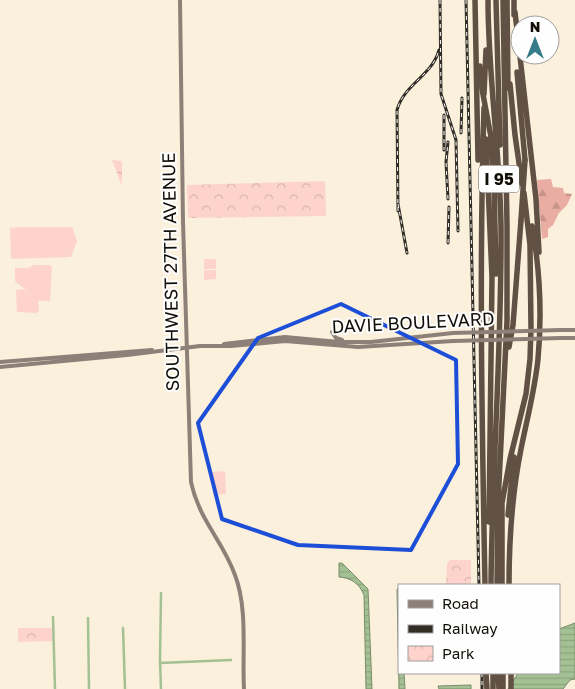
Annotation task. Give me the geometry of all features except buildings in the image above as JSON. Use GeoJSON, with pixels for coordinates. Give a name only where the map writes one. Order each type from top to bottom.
{"type":"FeatureCollection","features":[{"type":"Feature","properties":{"kind":"highway"},"geometry":{"type":"LineString","coordinates":[[477,0],[482,89],[491,137],[494,181],[496,320],[498,335]]}},
{"type":"Feature","properties":{"kind":"highway"},"geometry":{"type":"LineString","coordinates":[[477,0],[479,214],[481,238]]}},
{"type":"Feature","properties":{"kind":"highway"},"geometry":{"type":"LineString","coordinates":[[489,0],[500,149]]}},
{"type":"Feature","properties":{"kind":"highway","name":"I 95"},"geometry":{"type":"LineString","coordinates":[[489,0],[488,23],[500,200],[492,552],[494,584]]}},
{"type":"Feature","properties":{"kind":"highway"},"geometry":{"type":"LineString","coordinates":[[494,584],[494,497],[503,251],[499,0]]}},
{"type":"Feature","properties":{"kind":"highway"},"geometry":{"type":"LineString","coordinates":[[494,584],[507,321],[507,225],[499,0]]}},
{"type":"Feature","properties":{"kind":"highway","name":"I 95"},"geometry":{"type":"LineString","coordinates":[[502,584],[502,503],[509,346],[511,235],[507,0]]}},
{"type":"Feature","properties":{"kind":"highway"},"geometry":{"type":"LineString","coordinates":[[509,346],[513,325],[525,160],[516,63],[514,0]]}},
{"type":"Feature","properties":{"kind":"highway"},"geometry":{"type":"LineString","coordinates":[[509,584],[512,510],[519,461],[536,373],[542,294],[536,209],[514,12]]}},
{"type":"Feature","properties":{"kind":"highway"},"geometry":{"type":"LineString","coordinates":[[485,584],[481,390],[481,238],[488,23]]}},
{"type":"Feature","properties":{"kind":"highway"},"geometry":{"type":"LineString","coordinates":[[508,62],[515,135],[536,252],[540,311]]}},
{"type":"Feature","properties":{"kind":"highway"},"geometry":{"type":"LineString","coordinates":[[484,112],[490,226],[492,315],[488,506],[492,552]]}},
{"type":"Feature","properties":{"kind":"highway"},"geometry":{"type":"LineString","coordinates":[[509,569],[507,530],[509,495],[525,399],[531,342],[529,239],[525,198]]}},
{"type":"Feature","properties":{"kind":"highway"},"geometry":{"type":"LineString","coordinates":[[483,498],[490,384]]}},
{"type":"Feature","properties":{"kind":"highway"},"geometry":{"type":"LineString","coordinates":[[502,503],[510,459],[525,399]]}},
{"type":"Feature","properties":{"kind":"highway"},"geometry":{"type":"LineString","coordinates":[[486,674],[487,689]]}},
{"type":"Feature","properties":{"kind":"highway"},"geometry":{"type":"LineString","coordinates":[[496,674],[496,689]]}},
{"type":"Feature","properties":{"kind":"highway"},"geometry":{"type":"LineString","coordinates":[[503,674],[503,689]]}},
{"type":"Feature","properties":{"kind":"highway"},"geometry":{"type":"LineString","coordinates":[[511,674],[511,689]]}},
{"type":"Feature","properties":{"kind":"main road","name":"SOUTHWEST 27TH AVENUE"},"geometry":{"type":"LineString","coordinates":[[180,0],[186,347],[191,482],[197,506],[230,563],[240,588],[244,689]]}},
{"type":"Feature","properties":{"kind":"main road","name":"DAVIE BOULEVARD"},"geometry":{"type":"LineString","coordinates":[[222,345],[232,342],[294,338],[379,342],[453,333],[575,330]]}},
{"type":"Feature","properties":{"kind":"main road"},"geometry":{"type":"LineString","coordinates":[[332,332],[337,339],[348,342]]}},
{"type":"Feature","properties":{"kind":"main road"},"geometry":{"type":"LineString","coordinates":[[312,339],[316,335]]}},
{"type":"Feature","properties":{"kind":"main road","name":"DAVIE BOULEVARD"},"geometry":{"type":"LineString","coordinates":[[0,362],[127,351],[231,346],[284,339],[358,347],[453,341],[491,343],[531,342],[575,338]]}},
{"type":"Feature","properties":{"kind":"main road","name":"DAVIE BOULEVARD"},"geometry":{"type":"LineString","coordinates":[[0,367],[147,353],[156,350]]}},
{"type":"Feature","properties":{"kind":"main road"},"geometry":{"type":"LineString","coordinates":[[115,356],[124,354],[127,351]]}},
{"type":"Feature","properties":{"kind":"main road"},"geometry":{"type":"LineString","coordinates":[[29,364],[32,361],[41,359]]}},
{"type":"Feature","properties":{"kind":"highlighted area"},"geometry":{"type":"Polygon","coordinates":[[[341,304],[456,360],[458,464],[411,550],[298,545],[222,519],[198,423],[258,338],[341,304]]]}},
{"type":"Feature","properties":{"kind":"green space"},"geometry":{"type":"Polygon","coordinates":[[[112,160],[122,161],[122,186],[112,160]]]}},
{"type":"Feature","properties":{"kind":"green space"},"geometry":{"type":"Polygon","coordinates":[[[551,179],[553,187],[563,188],[564,193],[572,194],[567,205],[548,229],[548,237],[542,239],[537,180],[551,179]]]}},
{"type":"Feature","properties":{"kind":"green space"},"geometry":{"type":"Polygon","coordinates":[[[325,181],[326,216],[188,218],[187,185],[325,181]]]}},
{"type":"Feature","properties":{"kind":"green space"},"geometry":{"type":"Polygon","coordinates":[[[72,227],[77,241],[71,257],[11,259],[10,228],[72,227]]]}},
{"type":"Feature","properties":{"kind":"green space"},"geometry":{"type":"Polygon","coordinates":[[[204,259],[216,259],[216,269],[204,269],[204,259]]]}},
{"type":"Feature","properties":{"kind":"green space"},"geometry":{"type":"Polygon","coordinates":[[[34,265],[50,265],[52,267],[50,301],[38,301],[39,310],[37,313],[17,312],[16,290],[23,289],[30,294],[15,281],[15,268],[28,268],[34,265]]]}},
{"type":"Feature","properties":{"kind":"green space"},"geometry":{"type":"Polygon","coordinates":[[[204,270],[216,270],[216,279],[204,280],[204,270]]]}},
{"type":"Feature","properties":{"kind":"green space"},"geometry":{"type":"Polygon","coordinates":[[[225,471],[226,494],[213,495],[212,472],[225,471]]]}},
{"type":"Feature","properties":{"kind":"green space"},"geometry":{"type":"Polygon","coordinates":[[[450,560],[471,560],[471,584],[446,584],[447,563],[450,560]]]}},
{"type":"Feature","properties":{"kind":"green space"},"geometry":{"type":"Polygon","coordinates":[[[18,628],[52,628],[53,641],[18,642],[18,628]]]}},
{"type":"Feature","properties":{"kind":"shaded area"},"geometry":{"type":"Polygon","coordinates":[[[339,563],[342,563],[368,589],[372,689],[366,689],[364,595],[360,587],[354,582],[339,577],[339,563]]]}},
{"type":"Feature","properties":{"kind":"shaded area"},"geometry":{"type":"Polygon","coordinates":[[[398,588],[398,640],[397,590],[398,588]]]}},
{"type":"Feature","properties":{"kind":"shaded area"},"geometry":{"type":"Polygon","coordinates":[[[575,623],[575,679],[570,680],[563,689],[508,689],[517,674],[560,674],[560,629],[575,623]]]}},
{"type":"Feature","properties":{"kind":"shaded area"},"geometry":{"type":"Polygon","coordinates":[[[399,674],[404,674],[405,689],[399,689],[399,674]]]}},
{"type":"Feature","properties":{"kind":"shaded area"},"geometry":{"type":"Polygon","coordinates":[[[471,685],[471,689],[439,689],[438,686],[471,685]]]}},
{"type":"Feature","properties":{"kind":"waterway"},"geometry":{"type":"LineString","coordinates":[[161,593],[161,689]]}},
{"type":"Feature","properties":{"kind":"waterway"},"geometry":{"type":"LineString","coordinates":[[53,617],[55,689]]}},
{"type":"Feature","properties":{"kind":"waterway"},"geometry":{"type":"LineString","coordinates":[[88,618],[89,689]]}},
{"type":"Feature","properties":{"kind":"waterway"},"geometry":{"type":"LineString","coordinates":[[123,628],[125,689]]}},
{"type":"Feature","properties":{"kind":"waterway"},"geometry":{"type":"LineString","coordinates":[[160,663],[231,660]]}},
{"type":"Feature","properties":{"kind":"railway"},"geometry":{"type":"LineString","coordinates":[[440,0],[441,94],[456,140],[458,231]]}},
{"type":"Feature","properties":{"kind":"railway"},"geometry":{"type":"LineString","coordinates":[[466,0],[479,584]]}},
{"type":"Feature","properties":{"kind":"railway"},"geometry":{"type":"LineString","coordinates":[[398,211],[397,110],[406,93],[430,67],[439,50]]}},
{"type":"Feature","properties":{"kind":"railway"},"geometry":{"type":"LineString","coordinates":[[461,133],[462,98]]}},
{"type":"Feature","properties":{"kind":"railway"},"geometry":{"type":"LineString","coordinates":[[444,115],[444,150]]}},
{"type":"Feature","properties":{"kind":"railway"},"geometry":{"type":"LineString","coordinates":[[448,142],[446,162],[448,199]]}},
{"type":"Feature","properties":{"kind":"railway"},"geometry":{"type":"LineString","coordinates":[[398,204],[407,253]]}},
{"type":"Feature","properties":{"kind":"railway"},"geometry":{"type":"LineString","coordinates":[[448,243],[449,207]]}},
{"type":"Feature","properties":{"kind":"railway"},"geometry":{"type":"LineString","coordinates":[[482,674],[482,689]]}}]}
